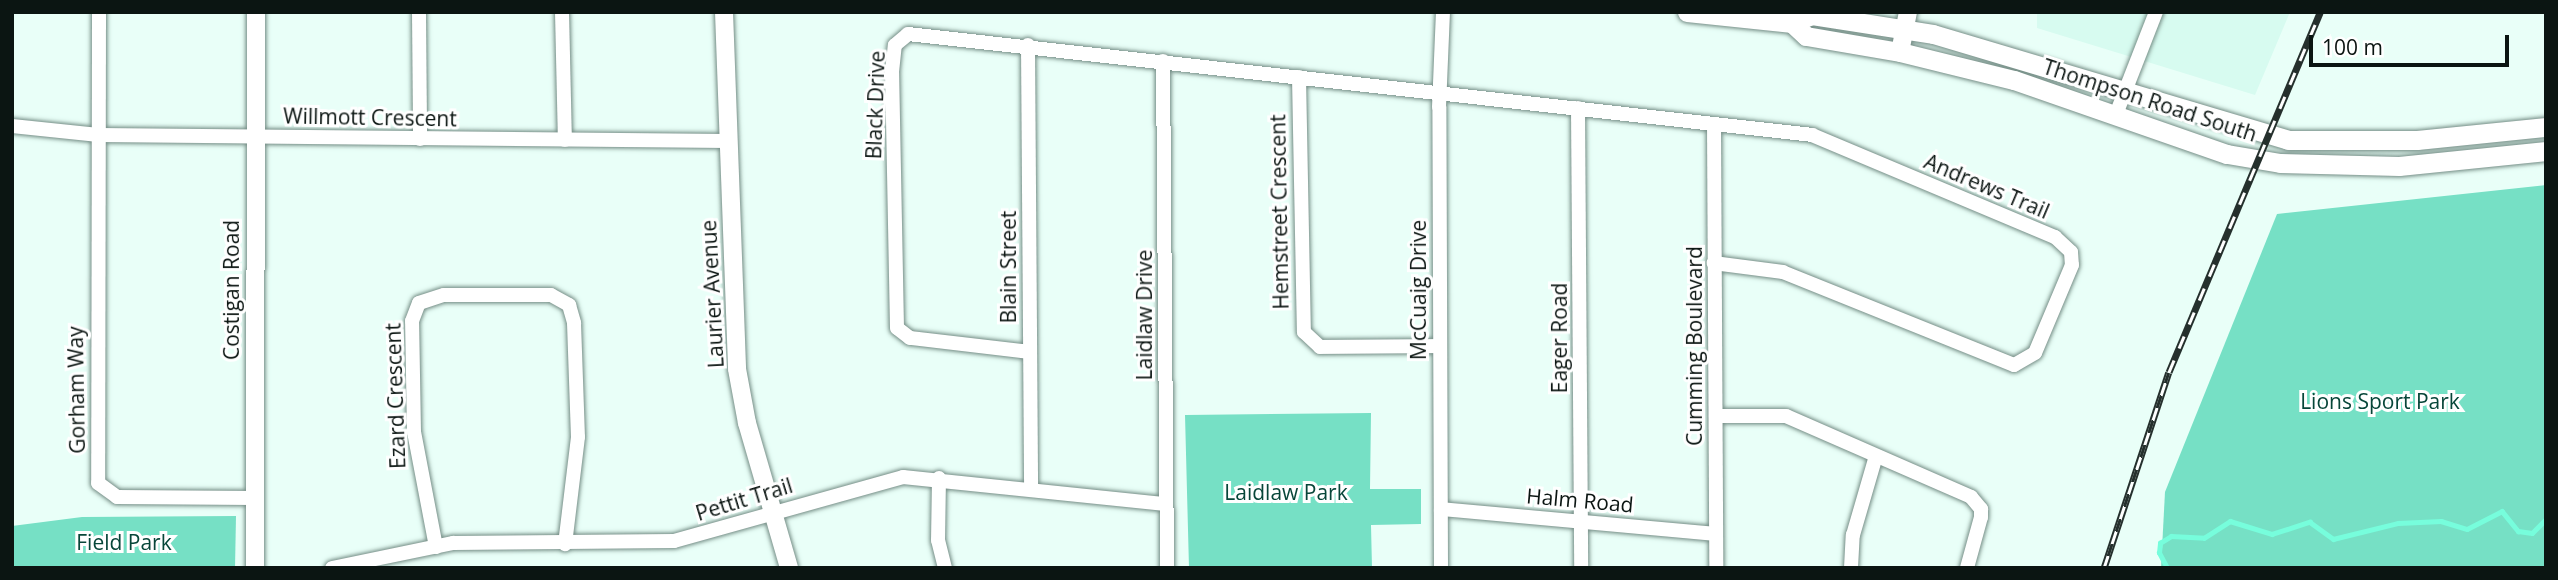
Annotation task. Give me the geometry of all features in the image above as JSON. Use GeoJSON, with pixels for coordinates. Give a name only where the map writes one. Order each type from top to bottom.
{"type":"FeatureCollection","features":[{"type":"Feature","properties":{"kind":"main road","name":"Thompson Road South"},"geometry":{"type":"LineString","coordinates":[[1687,12],[1791,23],[1812,15],[1906,20],[2126,91],[2288,139],[2417,140],[2546,127]]}},
{"type":"Feature","properties":{"kind":"main road","name":"Thompson Road South"},"geometry":{"type":"LineString","coordinates":[[1791,23],[1806,36],[1900,52],[2014,80],[2227,154],[2308,165],[2399,166],[2546,150]]}},
{"type":"Feature","properties":{"kind":"street"},"geometry":{"type":"LineString","coordinates":[[99,12],[99,135]]}},
{"type":"Feature","properties":{"kind":"street","name":"Costigan Road"},"geometry":{"type":"LineString","coordinates":[[255,568],[256,12]]}},
{"type":"Feature","properties":{"kind":"street"},"geometry":{"type":"LineString","coordinates":[[419,12],[420,139]]}},
{"type":"Feature","properties":{"kind":"street"},"geometry":{"type":"LineString","coordinates":[[562,12],[565,140]]}},
{"type":"Feature","properties":{"kind":"street","name":"Laurier Avenue"},"geometry":{"type":"LineString","coordinates":[[724,12],[737,369],[747,423],[789,568]]}},
{"type":"Feature","properties":{"kind":"street","name":"McCuaig Drive"},"geometry":{"type":"LineString","coordinates":[[1441,568],[1439,92],[1443,12]]}},
{"type":"Feature","properties":{"kind":"street"},"geometry":{"type":"LineString","coordinates":[[2115,117],[2156,12]]}},
{"type":"Feature","properties":{"kind":"street"},"geometry":{"type":"LineString","coordinates":[[1900,52],[1906,20]]}},
{"type":"Feature","properties":{"kind":"street","name":"Black Drive"},"geometry":{"type":"LineString","coordinates":[[1030,352],[910,338],[897,328],[894,293],[895,45],[908,34],[1439,92]]}},
{"type":"Feature","properties":{"kind":"street","name":"Blain Street"},"geometry":{"type":"LineString","coordinates":[[1028,45],[1031,488]]}},
{"type":"Feature","properties":{"kind":"street","name":"Laidlaw Drive"},"geometry":{"type":"LineString","coordinates":[[1163,61],[1167,568]]}},
{"type":"Feature","properties":{"kind":"street","name":"Hemstreet Crescent"},"geometry":{"type":"LineString","coordinates":[[1299,77],[1304,331],[1320,346],[1439,346]]}},
{"type":"Feature","properties":{"kind":"street","name":"Andrews Trail"},"geometry":{"type":"LineString","coordinates":[[1439,92],[1812,135],[2055,237],[2071,252],[2072,265],[2035,353],[2026,362],[2014,365],[1783,272],[1714,263]]}},
{"type":"Feature","properties":{"kind":"street","name":"Eager Road"},"geometry":{"type":"LineString","coordinates":[[1578,108],[1581,568]]}},
{"type":"Feature","properties":{"kind":"street","name":"Cumming Boulevard"},"geometry":{"type":"LineString","coordinates":[[1714,124],[1716,568]]}},
{"type":"Feature","properties":{"kind":"street","name":"Willmott Crescent"},"geometry":{"type":"LineString","coordinates":[[12,127],[99,135],[728,141]]}},
{"type":"Feature","properties":{"kind":"street","name":"Gorham Way"},"geometry":{"type":"LineString","coordinates":[[99,135],[98,483],[117,497],[254,498]]}},
{"type":"Feature","properties":{"kind":"street","name":"Ezard Crescent"},"geometry":{"type":"LineString","coordinates":[[436,547],[414,432],[412,321],[419,303],[444,295],[551,296],[569,305],[574,323],[578,437],[565,544]]}},
{"type":"Feature","properties":{"kind":"street"},"geometry":{"type":"LineString","coordinates":[[1717,416],[1786,416],[1977,503],[1981,517],[1967,568]]}},
{"type":"Feature","properties":{"kind":"street"},"geometry":{"type":"LineString","coordinates":[[1851,568],[1853,535],[1876,456]]}},
{"type":"Feature","properties":{"kind":"street"},"geometry":{"type":"LineString","coordinates":[[939,478],[938,540],[945,568]]}},
{"type":"Feature","properties":{"kind":"street","name":"Pettit Trail"},"geometry":{"type":"LineString","coordinates":[[332,568],[453,543],[674,541],[884,480],[939,478],[1166,504]]}},
{"type":"Feature","properties":{"kind":"street","name":"Halm Road"},"geometry":{"type":"LineString","coordinates":[[1441,509],[1716,534]]}},
{"type":"Feature","properties":{"kind":"shaded area"},"geometry":{"type":"Polygon","coordinates":[[[2037,12],[2290,12],[2255,95],[2037,28],[2037,12]]]}},
{"type":"Feature","properties":{"kind":"green space","name":"Lions Sport Park"},"geometry":{"type":"Polygon","coordinates":[[[2546,185],[2546,568],[2161,568],[2165,492],[2277,214],[2546,185]]]}},
{"type":"Feature","properties":{"kind":"green space","name":"Laidlaw Park"},"geometry":{"type":"Polygon","coordinates":[[[1371,413],[1370,489],[1421,489],[1421,524],[1371,525],[1372,568],[1189,568],[1185,415],[1371,413]]]}},
{"type":"Feature","properties":{"kind":"green space","name":"Field Park"},"geometry":{"type":"Polygon","coordinates":[[[236,516],[235,568],[12,568],[12,526],[82,517],[236,516]]]}},
{"type":"Feature","properties":{"kind":"waterway"},"geometry":{"type":"LineString","coordinates":[[2167,568],[2159,553],[2160,543],[2171,536],[2204,538],[2230,521],[2272,534],[2310,522],[2333,539],[2398,523],[2441,521],[2467,529],[2502,511],[2518,531],[2532,533],[2546,519]]}},
{"type":"Feature","properties":{"kind":"railway"},"geometry":{"type":"LineString","coordinates":[[2104,568],[2169,372],[2320,12]]}}]}
